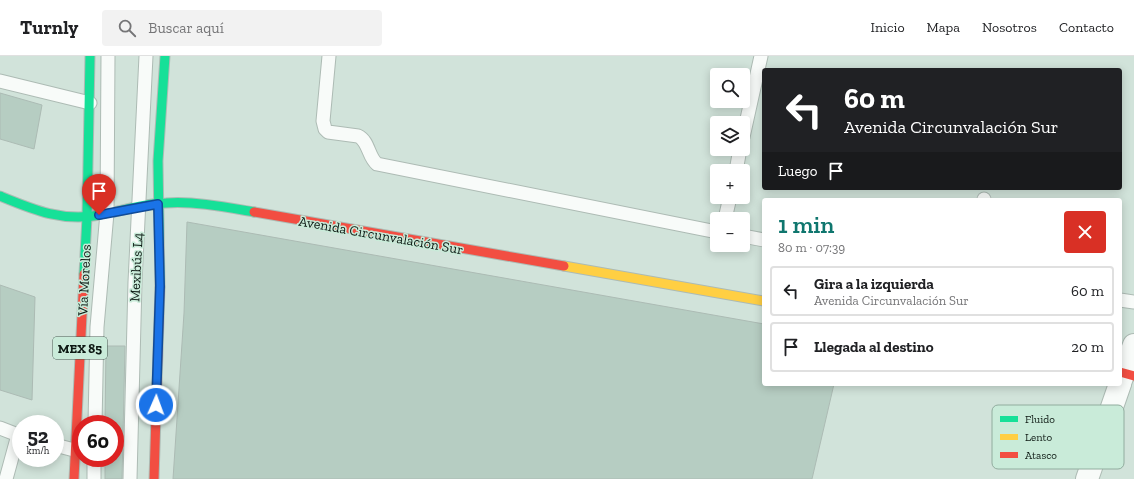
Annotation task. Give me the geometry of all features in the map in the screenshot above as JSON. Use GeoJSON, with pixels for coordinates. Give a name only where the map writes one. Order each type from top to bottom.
{"type":"FeatureCollection","features":[{"type":"Feature","properties":{"kind":"main road","name":"Vía Morelos"},"geometry":{"type":"LineString","coordinates":[[76,415],[87,216],[90,56]]}},
{"type":"Feature","properties":{"kind":"main road"},"geometry":{"type":"LineString","coordinates":[[154,479],[160,286],[158,161],[165,56]]}},
{"type":"Feature","properties":{"kind":"main road","name":"Avenida Circunvalación Sur"},"geometry":{"type":"LineString","coordinates":[[0,196],[54,216],[76,218],[158,204],[187,203],[217,206],[762,301]]}},
{"type":"Feature","properties":{"kind":"main road","name":"Vía Morelos"},"geometry":{"type":"LineString","coordinates":[[74,467],[74,479]]}},
{"type":"Feature","properties":{"kind":"street"},"geometry":{"type":"LineString","coordinates":[[1123,378],[1134,345]]}},
{"type":"Feature","properties":{"kind":"street"},"geometry":{"type":"LineString","coordinates":[[1113,405],[1120,386]]}},
{"type":"Feature","properties":{"kind":"street"},"geometry":{"type":"LineString","coordinates":[[1087,479],[1091,469]]}},
{"type":"Feature","properties":{"kind":"lane"},"geometry":{"type":"LineString","coordinates":[[95,415],[97,327],[107,213],[108,56]]}},
{"type":"Feature","properties":{"kind":"lane","name":"Mexibús L4"},"geometry":{"type":"LineString","coordinates":[[130,479],[133,340],[146,56]]}},
{"type":"Feature","properties":{"kind":"lane"},"geometry":{"type":"LineString","coordinates":[[329,56],[323,121],[325,129],[328,132],[358,136],[362,138],[370,157],[377,164],[710,231]]}},
{"type":"Feature","properties":{"kind":"lane"},"geometry":{"type":"LineString","coordinates":[[748,116],[761,56]]}},
{"type":"Feature","properties":{"kind":"lane"},"geometry":{"type":"LineString","coordinates":[[0,81],[90,103]]}},
{"type":"Feature","properties":{"kind":"lane"},"geometry":{"type":"LineString","coordinates":[[750,237],[762,240]]}},
{"type":"Feature","properties":{"kind":"lane"},"geometry":{"type":"LineString","coordinates":[[1122,300],[1134,302]]}},
{"type":"Feature","properties":{"kind":"lane"},"geometry":{"type":"LineString","coordinates":[[0,428],[12,432]]}},
{"type":"Feature","properties":{"kind":"lane"},"geometry":{"type":"LineString","coordinates":[[6,479],[12,460]]}},
{"type":"Feature","properties":{"kind":"lane"},"geometry":{"type":"LineString","coordinates":[[94,467],[94,479]]}},
{"type":"Feature","properties":{"kind":"building"},"geometry":{"type":"Polygon","coordinates":[[[0,93],[42,105],[34,149],[0,139],[0,93]]]}},
{"type":"Feature","properties":{"kind":"building"},"geometry":{"type":"Polygon","coordinates":[[[187,222],[762,324],[762,386],[834,386],[812,479],[173,479],[184,313],[187,222]]]}},
{"type":"Feature","properties":{"kind":"building"},"geometry":{"type":"Polygon","coordinates":[[[0,285],[35,297],[32,400],[0,390],[0,285]]]}},
{"type":"Feature","properties":{"kind":"building"},"geometry":{"type":"Polygon","coordinates":[[[106,346],[125,346],[123,415],[105,415],[106,346]]]}},
{"type":"Feature","properties":{"kind":"building"},"geometry":{"type":"Polygon","coordinates":[[[105,467],[122,467],[122,479],[105,479],[105,467]]]}},
{"type":"Feature","properties":{"kind":"traffic: fast"},"geometry":{"type":"LineString","coordinates":[[84,274],[87,217],[90,56]]}},
{"type":"Feature","properties":{"kind":"traffic: fast"},"geometry":{"type":"LineString","coordinates":[[160,287],[158,161],[165,56]]}},
{"type":"Feature","properties":{"kind":"traffic: fast"},"geometry":{"type":"LineString","coordinates":[[0,196],[37,210],[61,216],[73,217],[100,215],[158,203],[210,205],[254,212]]}},
{"type":"Feature","properties":{"kind":"traffic: slow"},"geometry":{"type":"LineString","coordinates":[[564,266],[762,301]]}},
{"type":"Feature","properties":{"kind":"traffic: jam"},"geometry":{"type":"LineString","coordinates":[[254,212],[564,266]]}},
{"type":"Feature","properties":{"kind":"traffic: jam"},"geometry":{"type":"LineString","coordinates":[[74,479],[84,274]]}},
{"type":"Feature","properties":{"kind":"traffic: jam"},"geometry":{"type":"LineString","coordinates":[[154,479],[160,287]]}},
{"type":"Feature","properties":{"kind":"traffic: jam"},"geometry":{"type":"LineString","coordinates":[[1122,373],[1134,376]]}},
{"type":"Feature","properties":{"kind":"route"},"geometry":{"type":"LineString","coordinates":[[99,215],[158,204],[160,286],[156,405]]}}]}
